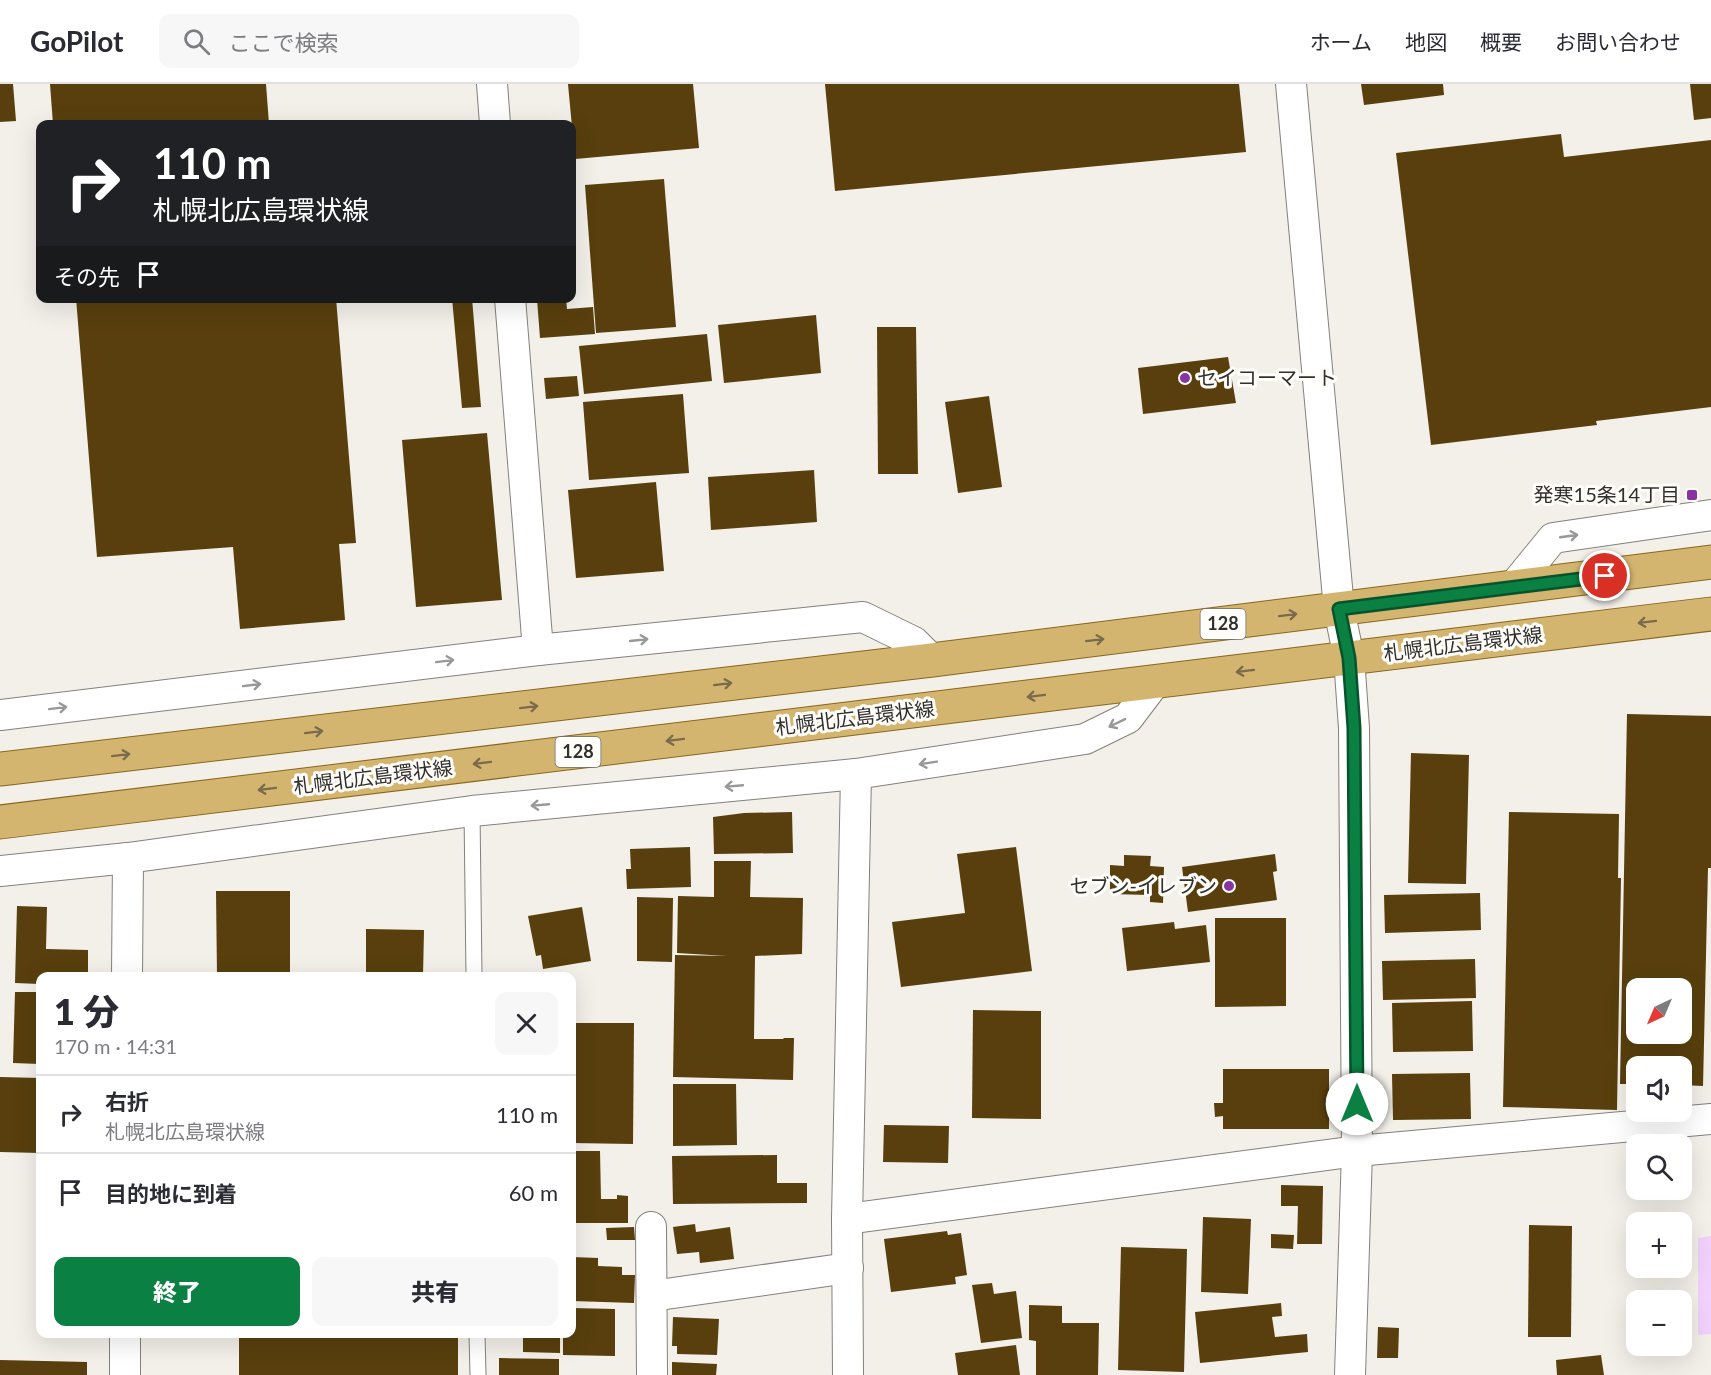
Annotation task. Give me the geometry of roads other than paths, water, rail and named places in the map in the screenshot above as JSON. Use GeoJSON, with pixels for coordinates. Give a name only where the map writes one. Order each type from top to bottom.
{"type":"FeatureCollection","features":[{"type":"Feature","properties":{"kind":"main road","name":"128"},"geometry":{"type":"LineString","coordinates":[[0,769],[933,660],[1711,562]]}},
{"type":"Feature","properties":{"kind":"main road","name":"札幌北広島環状線"},"geometry":{"type":"LineString","coordinates":[[0,822],[1709,616]]}},
{"type":"Feature","properties":{"kind":"street"},"geometry":{"type":"LineString","coordinates":[[492,84],[495,120]]}},
{"type":"Feature","properties":{"kind":"street"},"geometry":{"type":"LineString","coordinates":[[1291,84],[1339,609],[1349,658],[1354,728],[1357,1151],[1350,1375]]}},
{"type":"Feature","properties":{"kind":"street"},"geometry":{"type":"LineString","coordinates":[[510,303],[538,650]]}},
{"type":"Feature","properties":{"kind":"street"},"geometry":{"type":"LineString","coordinates":[[1513,587],[1553,538],[1711,515]]}},
{"type":"Feature","properties":{"kind":"street"},"geometry":{"type":"LineString","coordinates":[[0,715],[538,650],[863,617],[914,642],[933,660]]}},
{"type":"Feature","properties":{"kind":"street"},"geometry":{"type":"LineString","coordinates":[[0,871],[128,858],[472,811],[856,774],[1086,739],[1128,718],[1156,681]]}},
{"type":"Feature","properties":{"kind":"street"},"geometry":{"type":"LineString","coordinates":[[848,1375],[847,1219],[856,774]]}},
{"type":"Feature","properties":{"kind":"street"},"geometry":{"type":"LineString","coordinates":[[127,972],[128,858]]}},
{"type":"Feature","properties":{"kind":"street"},"geometry":{"type":"LineString","coordinates":[[847,1219],[1357,1151],[1711,1119]]}},
{"type":"Feature","properties":{"kind":"street"},"geometry":{"type":"LineString","coordinates":[[651,1227],[652,1375]]}},
{"type":"Feature","properties":{"kind":"street"},"geometry":{"type":"LineString","coordinates":[[652,1296],[848,1268]]}},
{"type":"Feature","properties":{"kind":"street"},"geometry":{"type":"LineString","coordinates":[[125,1338],[125,1375]]}},
{"type":"Feature","properties":{"kind":"lane"},"geometry":{"type":"LineString","coordinates":[[472,811],[474,972]]}},
{"type":"Feature","properties":{"kind":"lane"},"geometry":{"type":"LineString","coordinates":[[477,1338],[478,1375]]}},
{"type":"Feature","properties":{"kind":"place","name":"セイコーマート"},"geometry":{"type":"Point","coordinates":[1185,378]}},
{"type":"Feature","properties":{"kind":"place","name":"発寒15条14丁目"},"geometry":{"type":"Point","coordinates":[1692,495]}},
{"type":"Feature","properties":{"kind":"place","name":"セブン-イレブン"},"geometry":{"type":"Point","coordinates":[1229,886]}}]}
